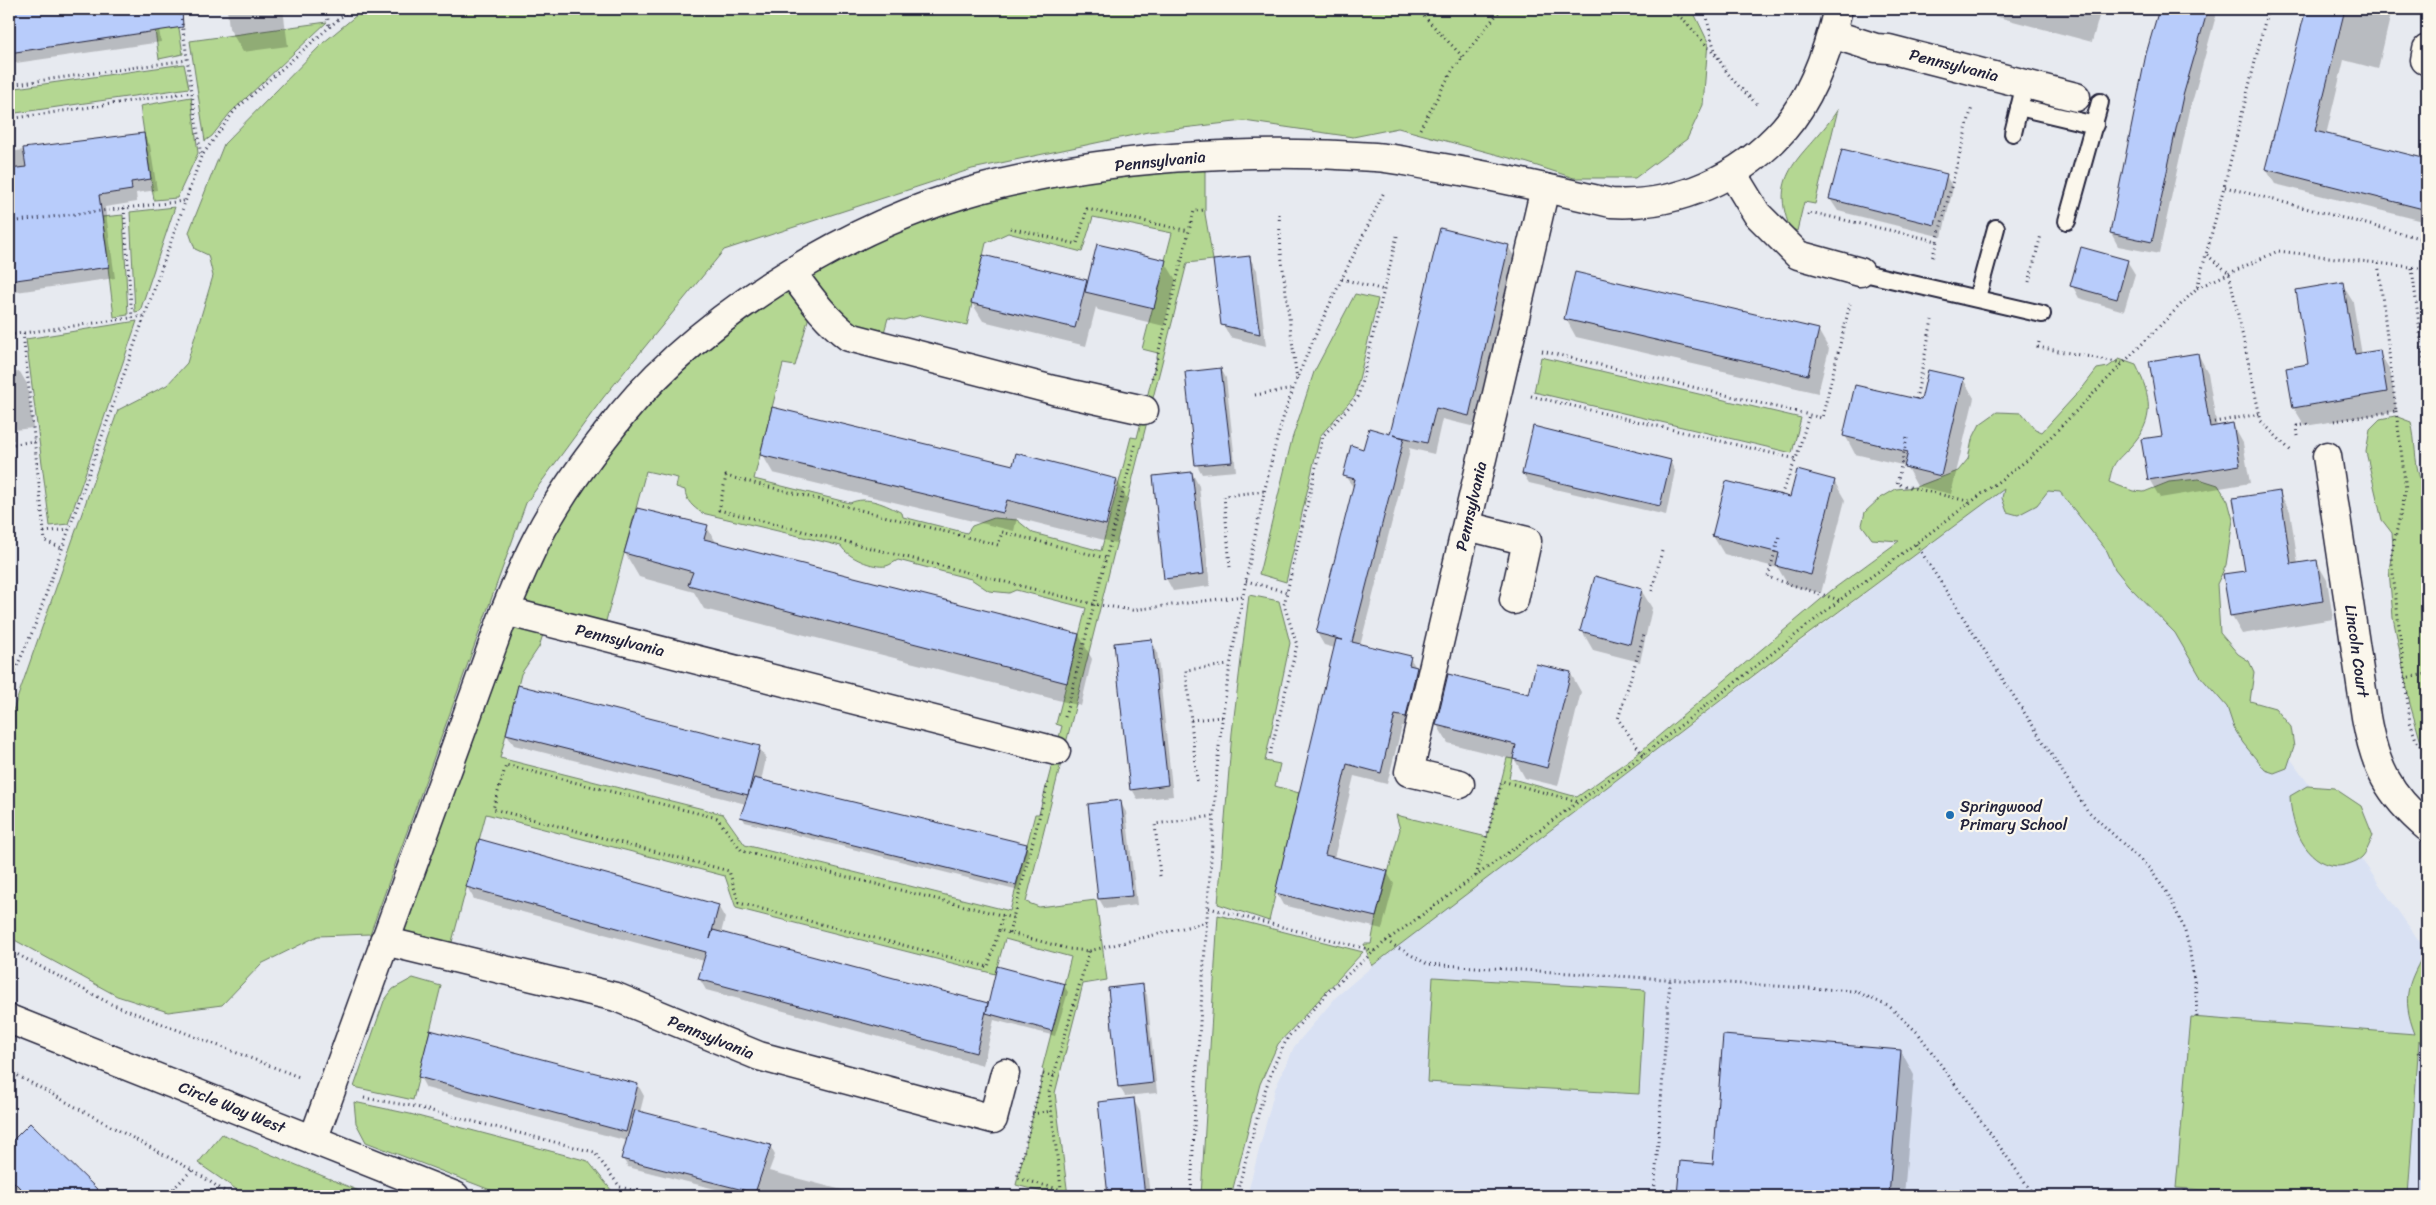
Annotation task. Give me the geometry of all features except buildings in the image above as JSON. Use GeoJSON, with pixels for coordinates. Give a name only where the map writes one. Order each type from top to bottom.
{"type":"FeatureCollection","features":[{"type":"Feature","properties":{"kind":"street","name":"Pennsylvania"},"geometry":{"type":"LineString","coordinates":[[313,1140],[505,610],[538,537],[572,482],[607,433],[651,382],[701,336],[753,296],[792,273],[875,227],[978,190],[1048,174],[1126,164],[1225,155],[1378,157],[1471,172],[1611,203],[1634,205],[1671,198],[1705,187],[1732,173],[1756,155],[1784,129],[1809,92],[1835,21],[1876,48],[1889,49],[1981,72],[2022,95],[2088,99]]}},
{"type":"Feature","properties":{"kind":"street"},"geometry":{"type":"LineString","coordinates":[[1732,173],[1757,214],[1798,255],[1860,272]]}},
{"type":"Feature","properties":{"kind":"street","name":"Pennsylvania"},"geometry":{"type":"LineString","coordinates":[[1460,784],[1409,772],[1545,188]]}},
{"type":"Feature","properties":{"kind":"street"},"geometry":{"type":"LineString","coordinates":[[792,273],[817,307],[834,326],[849,337],[1053,390],[1144,410]]}},
{"type":"Feature","properties":{"kind":"street","name":"Lincoln Court"},"geometry":{"type":"LineString","coordinates":[[2314,458],[2374,755],[2384,780],[2396,798],[2427,828]]}},
{"type":"Feature","properties":{"kind":"street"},"geometry":{"type":"LineString","coordinates":[[1467,526],[1527,541],[1514,600]]}},
{"type":"Feature","properties":{"kind":"street","name":"Pennsylvania"},"geometry":{"type":"LineString","coordinates":[[505,610],[1056,751]]}},
{"type":"Feature","properties":{"kind":"street","name":"Pennsylvania"},"geometry":{"type":"LineString","coordinates":[[384,941],[616,997],[758,1056],[993,1119],[1005,1073]]}},
{"type":"Feature","properties":{"kind":"street","name":"Circle Way West"},"geometry":{"type":"LineString","coordinates":[[9,1019],[455,1196]]}},
{"type":"Feature","properties":{"kind":"lane"},"geometry":{"type":"LineString","coordinates":[[2012,132],[2022,95],[2095,125]]}},
{"type":"Feature","properties":{"kind":"lane"},"geometry":{"type":"LineString","coordinates":[[2067,221],[2095,125],[2088,99]]}},
{"type":"Feature","properties":{"kind":"lane"},"geometry":{"type":"LineString","coordinates":[[1977,298],[1996,228]]}},
{"type":"Feature","properties":{"kind":"lane"},"geometry":{"type":"LineString","coordinates":[[1860,272],[2042,314]]}},
{"type":"Feature","properties":{"kind":"path"},"geometry":{"type":"LineString","coordinates":[[180,9],[201,157]]}},
{"type":"Feature","properties":{"kind":"path"},"geometry":{"type":"LineString","coordinates":[[326,9],[329,26]]}},
{"type":"Feature","properties":{"kind":"path"},"geometry":{"type":"LineString","coordinates":[[9,684],[34,628],[201,157],[235,110],[350,9]]}},
{"type":"Feature","properties":{"kind":"path"},"geometry":{"type":"LineString","coordinates":[[1417,9],[1463,57]]}},
{"type":"Feature","properties":{"kind":"path"},"geometry":{"type":"LineString","coordinates":[[1416,137],[1452,70],[1501,9]]}},
{"type":"Feature","properties":{"kind":"path"},"geometry":{"type":"LineString","coordinates":[[1669,9],[1684,20],[1716,56],[1725,72],[1784,129]]}},
{"type":"Feature","properties":{"kind":"path"},"geometry":{"type":"LineString","coordinates":[[1706,9],[1716,56]]}},
{"type":"Feature","properties":{"kind":"path"},"geometry":{"type":"LineString","coordinates":[[2197,288],[2268,9]]}},
{"type":"Feature","properties":{"kind":"path"},"geometry":{"type":"LineString","coordinates":[[9,85],[187,60]]}},
{"type":"Feature","properties":{"kind":"path"},"geometry":{"type":"LineString","coordinates":[[1924,286],[1981,72]]}},
{"type":"Feature","properties":{"kind":"path"},"geometry":{"type":"LineString","coordinates":[[9,119],[192,92]]}},
{"type":"Feature","properties":{"kind":"path"},"geometry":{"type":"LineString","coordinates":[[2224,187],[2427,240]]}},
{"type":"Feature","properties":{"kind":"path"},"geometry":{"type":"LineString","coordinates":[[1191,1196],[1214,816],[1222,716],[1229,665],[1277,436],[1294,389],[1342,279],[1386,190]]}},
{"type":"Feature","properties":{"kind":"path"},"geometry":{"type":"LineString","coordinates":[[9,222],[184,201]]}},
{"type":"Feature","properties":{"kind":"path"},"geometry":{"type":"LineString","coordinates":[[124,208],[132,318]]}},
{"type":"Feature","properties":{"kind":"path"},"geometry":{"type":"LineString","coordinates":[[1010,228],[1077,244],[1088,209],[1189,231]]}},
{"type":"Feature","properties":{"kind":"path"},"geometry":{"type":"LineString","coordinates":[[1009,932],[1194,211],[1205,210]]}},
{"type":"Feature","properties":{"kind":"path"},"geometry":{"type":"LineString","coordinates":[[1798,255],[1808,212],[1937,241]]}},
{"type":"Feature","properties":{"kind":"path"},"geometry":{"type":"LineString","coordinates":[[1279,214],[1281,253],[1297,382]]}},
{"type":"Feature","properties":{"kind":"path"},"geometry":{"type":"LineString","coordinates":[[1270,754],[1297,645],[1284,604],[1323,436],[1358,398],[1397,236]]}},
{"type":"Feature","properties":{"kind":"path"},"geometry":{"type":"LineString","coordinates":[[1236,1196],[1264,1093],[1276,1061],[1288,1037],[1332,988],[1358,963],[1376,952],[1386,941],[1643,755],[1840,600],[2030,458],[2197,288],[2278,252],[2427,269]]}},
{"type":"Feature","properties":{"kind":"path"},"geometry":{"type":"LineString","coordinates":[[2206,255],[2229,273],[2261,421],[2314,458]]}},
{"type":"Feature","properties":{"kind":"path"},"geometry":{"type":"LineString","coordinates":[[2378,262],[2406,490],[2391,556],[2404,678],[2413,734],[2427,754]]}},
{"type":"Feature","properties":{"kind":"path"},"geometry":{"type":"LineString","coordinates":[[2412,268],[2427,387]]}},
{"type":"Feature","properties":{"kind":"path"},"geometry":{"type":"LineString","coordinates":[[1510,344],[1822,418],[1853,292],[1860,272]]}},
{"type":"Feature","properties":{"kind":"path"},"geometry":{"type":"LineString","coordinates":[[1342,279],[1384,290]]}},
{"type":"Feature","properties":{"kind":"path"},"geometry":{"type":"LineString","coordinates":[[9,335],[144,316]]}},
{"type":"Feature","properties":{"kind":"path"},"geometry":{"type":"LineString","coordinates":[[1916,399],[1932,320]]}},
{"type":"Feature","properties":{"kind":"path"},"geometry":{"type":"LineString","coordinates":[[23,334],[45,541],[62,548]]}},
{"type":"Feature","properties":{"kind":"path"},"geometry":{"type":"LineString","coordinates":[[1499,388],[1796,459]]}},
{"type":"Feature","properties":{"kind":"path"},"geometry":{"type":"LineString","coordinates":[[1255,395],[1294,389]]}},
{"type":"Feature","properties":{"kind":"path"},"geometry":{"type":"LineString","coordinates":[[2333,421],[2396,411]]}},
{"type":"Feature","properties":{"kind":"path"},"geometry":{"type":"LineString","coordinates":[[1781,495],[1796,459],[1809,414]]}},
{"type":"Feature","properties":{"kind":"path"},"geometry":{"type":"LineString","coordinates":[[2209,423],[2260,414]]}},
{"type":"Feature","properties":{"kind":"path"},"geometry":{"type":"LineString","coordinates":[[2314,458],[2297,426],[2315,424]]}},
{"type":"Feature","properties":{"kind":"path"},"geometry":{"type":"LineString","coordinates":[[1907,438],[1896,484],[1972,502]]}},
{"type":"Feature","properties":{"kind":"path"},"geometry":{"type":"LineString","coordinates":[[9,445],[35,441]]}},
{"type":"Feature","properties":{"kind":"path"},"geometry":{"type":"LineString","coordinates":[[1105,558],[1002,532],[998,545],[726,476],[718,510],[1093,604],[1132,610],[1243,596]]}},
{"type":"Feature","properties":{"kind":"path"},"geometry":{"type":"LineString","coordinates":[[1230,567],[1224,496],[1265,491]]}},
{"type":"Feature","properties":{"kind":"path"},"geometry":{"type":"LineString","coordinates":[[44,532],[69,529]]}},
{"type":"Feature","properties":{"kind":"path"},"geometry":{"type":"LineString","coordinates":[[1779,537],[1768,578],[1840,600]]}},
{"type":"Feature","properties":{"kind":"path"},"geometry":{"type":"LineString","coordinates":[[1916,544],[2086,810],[2149,868],[2168,894],[2184,928],[2189,946],[2196,993],[2196,1018]]}},
{"type":"Feature","properties":{"kind":"path"},"geometry":{"type":"LineString","coordinates":[[1652,591],[1662,550]]}},
{"type":"Feature","properties":{"kind":"path"},"geometry":{"type":"LineString","coordinates":[[1246,581],[1287,592]]}},
{"type":"Feature","properties":{"kind":"path"},"geometry":{"type":"LineString","coordinates":[[1643,755],[1618,719],[1645,632]]}},
{"type":"Feature","properties":{"kind":"path"},"geometry":{"type":"LineString","coordinates":[[1197,781],[1186,670],[1229,665]]}},
{"type":"Feature","properties":{"kind":"path"},"geometry":{"type":"LineString","coordinates":[[2404,678],[2427,674]]}},
{"type":"Feature","properties":{"kind":"path"},"geometry":{"type":"LineString","coordinates":[[1191,720],[1222,716]]}},
{"type":"Feature","properties":{"kind":"path"},"geometry":{"type":"LineString","coordinates":[[1003,915],[988,967],[739,903],[728,871],[494,809],[506,765],[718,818],[742,851],[1003,915],[1013,918]]}},
{"type":"Feature","properties":{"kind":"path"},"geometry":{"type":"LineString","coordinates":[[1476,877],[1502,781],[1579,802]]}},
{"type":"Feature","properties":{"kind":"path"},"geometry":{"type":"LineString","coordinates":[[1160,876],[1155,824],[1214,816]]}},
{"type":"Feature","properties":{"kind":"path"},"geometry":{"type":"LineString","coordinates":[[1209,908],[1376,952]]}},
{"type":"Feature","properties":{"kind":"path"},"geometry":{"type":"LineString","coordinates":[[999,930],[1070,949],[1089,951],[1207,922]]}},
{"type":"Feature","properties":{"kind":"path"},"geometry":{"type":"LineString","coordinates":[[1386,941],[1427,964],[1855,991],[1890,1007],[1918,1034],[2035,1196]]}},
{"type":"Feature","properties":{"kind":"path"},"geometry":{"type":"LineString","coordinates":[[1062,1196],[1049,1092],[1089,951]]}},
{"type":"Feature","properties":{"kind":"path"},"geometry":{"type":"LineString","coordinates":[[1654,1196],[1670,979]]}},
{"type":"Feature","properties":{"kind":"path"},"geometry":{"type":"LineString","coordinates":[[2418,1052],[2427,1070]]}},
{"type":"Feature","properties":{"kind":"path"},"geometry":{"type":"LineString","coordinates":[[9,1071],[192,1170],[232,1196]]}},
{"type":"Feature","properties":{"kind":"path"},"geometry":{"type":"LineString","coordinates":[[1054,1076],[1043,1074],[1017,1178],[1062,1190]]}},
{"type":"Feature","properties":{"kind":"path"},"geometry":{"type":"LineString","coordinates":[[166,1196],[192,1170]]}},
{"type":"Feature","properties":{"kind":"path"},"geometry":{"type":"LineString","coordinates":[[174,1188],[182,1196]]}},
{"type":"Feature","properties":{"kind":"path"},"geometry":{"type":"LineString","coordinates":[[2185,1196],[2186,1189]]}},
{"type":"Feature","properties":{"kind":"shaded area","name":"Springwood Primary School"},"geometry":{"type":"Polygon","coordinates":[[[2061,446],[2274,735],[2427,952],[2427,1196],[1247,1196],[1275,1089],[1294,1047],[1336,997],[1395,947],[2061,446]]]}},
{"type":"Feature","properties":{"kind":"green space"},"geometry":{"type":"Polygon","coordinates":[[[152,9],[176,9],[183,54],[159,59],[152,9]]]}},
{"type":"Feature","properties":{"kind":"green space"},"geometry":{"type":"Polygon","coordinates":[[[364,9],[1692,9],[1708,42],[1703,105],[1687,139],[1635,178],[1574,178],[1528,163],[1398,128],[1353,137],[1244,121],[1148,132],[972,169],[724,250],[603,398],[526,503],[370,934],[318,936],[261,964],[222,1005],[168,1012],[117,996],[9,937],[9,722],[118,410],[167,385],[187,363],[213,276],[208,255],[195,249],[189,232],[224,144],[323,43],[364,9]]]}},
{"type":"Feature","properties":{"kind":"green space"},"geometry":{"type":"Polygon","coordinates":[[[327,22],[230,113],[212,136],[205,141],[190,41],[327,22]]]}},
{"type":"Feature","properties":{"kind":"green space"},"geometry":{"type":"Polygon","coordinates":[[[184,64],[189,88],[9,114],[9,89],[184,64]]]}},
{"type":"Feature","properties":{"kind":"green space"},"geometry":{"type":"Polygon","coordinates":[[[191,97],[198,153],[177,198],[154,200],[140,106],[191,97]]]}},
{"type":"Feature","properties":{"kind":"green space"},"geometry":{"type":"Polygon","coordinates":[[[1838,109],[1815,204],[1804,202],[1797,231],[1790,228],[1784,208],[1783,191],[1787,176],[1794,163],[1827,125],[1838,109]]]}},
{"type":"Feature","properties":{"kind":"green space"},"geometry":{"type":"Polygon","coordinates":[[[1205,157],[1205,214],[1213,260],[1187,263],[1026,902],[1039,907],[1096,900],[1107,980],[1083,984],[1055,1093],[1068,1196],[1049,1196],[1050,1194],[1016,1185],[1044,1070],[1042,1069],[1071,957],[1005,939],[995,974],[736,908],[725,876],[486,814],[448,957],[384,941],[538,537],[701,336],[930,206],[1205,157]],[[1093,217],[1082,252],[1008,233],[986,243],[967,325],[921,315],[904,320],[888,318],[880,347],[813,302],[795,366],[783,364],[754,479],[850,503],[863,500],[876,502],[902,513],[903,517],[967,533],[972,526],[994,518],[1017,520],[1033,533],[1101,551],[1131,437],[1137,438],[1158,353],[1142,349],[1172,233],[1093,217]],[[646,471],[602,636],[547,622],[539,647],[521,674],[500,758],[723,814],[745,845],[1010,911],[1035,814],[1039,814],[1062,726],[1056,724],[1086,608],[1016,590],[1009,593],[989,591],[971,579],[898,560],[886,566],[874,565],[855,558],[841,546],[702,513],[690,503],[685,490],[676,487],[678,478],[646,471]]]}},
{"type":"Feature","properties":{"kind":"green space"},"geometry":{"type":"Polygon","coordinates":[[[175,207],[140,311],[135,312],[130,212],[175,207]]]}},
{"type":"Feature","properties":{"kind":"green space"},"geometry":{"type":"Polygon","coordinates":[[[123,215],[128,315],[114,317],[102,217],[123,215]]]}},
{"type":"Feature","properties":{"kind":"green space"},"geometry":{"type":"Polygon","coordinates":[[[1355,294],[1378,299],[1355,396],[1320,436],[1286,582],[1259,574],[1292,439],[1314,372],[1355,294]]]}},
{"type":"Feature","properties":{"kind":"green space"},"geometry":{"type":"Polygon","coordinates":[[[137,321],[68,524],[50,526],[26,339],[137,321]]]}},
{"type":"Feature","properties":{"kind":"green space"},"geometry":{"type":"Polygon","coordinates":[[[1541,357],[1801,418],[1792,453],[1534,392],[1541,357]]]}},
{"type":"Feature","properties":{"kind":"green space"},"geometry":{"type":"Polygon","coordinates":[[[2119,359],[2136,365],[2148,397],[2148,408],[2144,427],[2130,447],[2116,462],[2109,482],[2133,491],[2144,492],[2169,482],[2199,479],[2218,485],[2228,501],[2233,520],[2226,565],[2217,584],[2220,633],[2238,654],[2249,661],[2254,672],[2250,701],[2275,708],[2291,727],[2294,747],[2287,768],[2274,773],[2265,770],[2243,743],[2234,728],[2227,707],[2200,676],[2175,633],[2128,585],[2115,569],[2107,551],[2060,492],[2048,491],[2037,505],[2018,515],[2007,512],[2002,498],[2004,489],[1791,647],[1372,966],[1364,944],[1371,944],[1376,917],[1400,829],[1396,815],[1487,837],[1507,758],[1513,759],[1509,778],[1577,797],[1636,755],[1832,590],[1899,541],[1872,539],[1862,525],[1865,512],[1879,499],[1896,489],[1916,487],[1958,471],[1968,459],[1972,440],[1980,424],[1997,412],[2022,413],[2035,429],[2042,432],[2097,369],[2108,367],[2119,359]]]}},
{"type":"Feature","properties":{"kind":"green space"},"geometry":{"type":"Polygon","coordinates":[[[2395,416],[2411,422],[2420,479],[2427,480],[2427,753],[2420,739],[2410,704],[2393,617],[2389,570],[2393,546],[2392,533],[2382,520],[2366,452],[2370,429],[2380,419],[2395,416]]]}},
{"type":"Feature","properties":{"kind":"green space"},"geometry":{"type":"Polygon","coordinates":[[[1249,595],[1279,601],[1290,643],[1265,761],[1280,764],[1275,786],[1299,793],[1269,921],[1218,904],[1232,733],[1249,595]]]}},
{"type":"Feature","properties":{"kind":"green space"},"geometry":{"type":"Polygon","coordinates":[[[2307,786],[2334,788],[2361,806],[2373,836],[2360,859],[2337,866],[2316,858],[2308,850],[2293,819],[2290,796],[2307,786]]]}},
{"type":"Feature","properties":{"kind":"green space"},"geometry":{"type":"Polygon","coordinates":[[[1218,915],[1363,952],[1278,1044],[1260,1084],[1231,1196],[1201,1196],[1218,915]]]}},
{"type":"Feature","properties":{"kind":"green space"},"geometry":{"type":"Polygon","coordinates":[[[2427,948],[2427,1059],[2419,1040],[2408,1196],[2294,1196],[2176,1188],[2191,1017],[2415,1034],[2410,1021],[2407,999],[2411,980],[2427,948]]]}},
{"type":"Feature","properties":{"kind":"green space"},"geometry":{"type":"Polygon","coordinates":[[[1433,977],[1645,990],[1639,1094],[1427,1082],[1433,977]]]}},
{"type":"Feature","properties":{"kind":"green space"},"geometry":{"type":"Polygon","coordinates":[[[413,978],[441,986],[413,1100],[354,1087],[384,1001],[393,989],[413,978]]]}},
{"type":"Feature","properties":{"kind":"green space"},"geometry":{"type":"Polygon","coordinates":[[[354,1102],[410,1114],[588,1161],[616,1196],[506,1196],[366,1142],[356,1123],[354,1102]]]}},
{"type":"Feature","properties":{"kind":"green space"},"geometry":{"type":"Polygon","coordinates":[[[222,1134],[371,1196],[246,1196],[198,1163],[222,1134]]]}},
{"type":"Feature","properties":{"kind":"place","name":"Springwood Primary School"},"geometry":{"type":"Point","coordinates":[1950,815]}}]}
